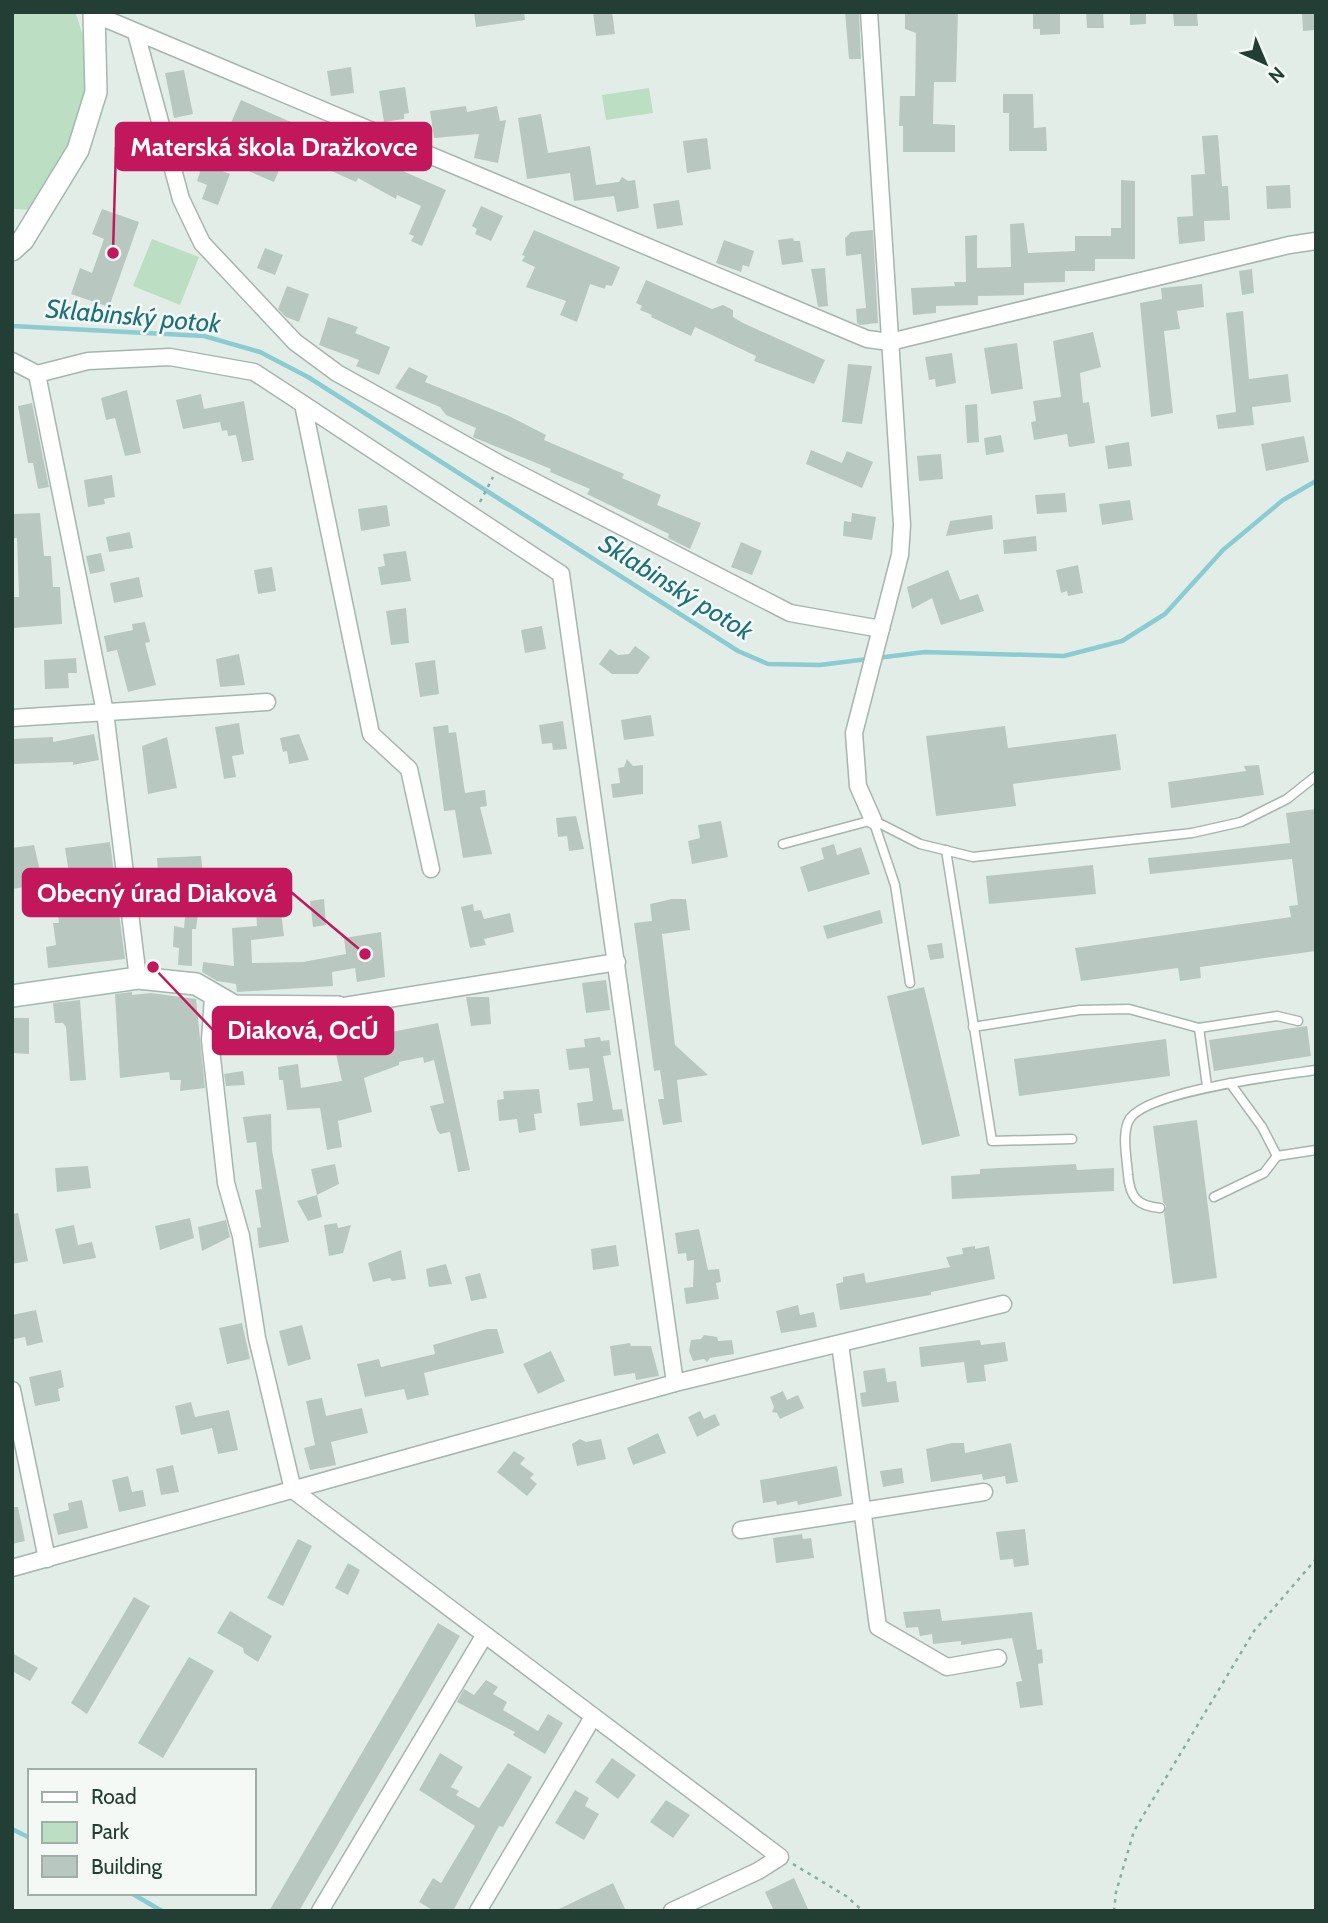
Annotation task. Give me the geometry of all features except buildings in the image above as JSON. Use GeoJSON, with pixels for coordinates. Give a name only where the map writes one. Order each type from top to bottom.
{"type":"FeatureCollection","features":[{"type":"Feature","properties":{"kind":"street"},"geometry":{"type":"LineString","coordinates":[[869,12],[902,526],[900,555],[854,733],[854,761],[858,786],[873,820]]}},
{"type":"Feature","properties":{"kind":"street"},"geometry":{"type":"LineString","coordinates":[[12,250],[23,240],[78,150],[96,92],[93,13],[867,339],[890,342],[1289,245],[1316,241]]}},
{"type":"Feature","properties":{"kind":"street"},"geometry":{"type":"LineString","coordinates":[[136,33],[138,51],[181,198],[202,243],[296,342],[337,373],[500,464],[790,613],[880,633]]}},
{"type":"Feature","properties":{"kind":"street"},"geometry":{"type":"LineString","coordinates":[[12,361],[37,374],[88,361],[170,357],[254,372],[561,574],[675,1383]]}},
{"type":"Feature","properties":{"kind":"street"},"geometry":{"type":"LineString","coordinates":[[37,374],[105,712],[138,978]]}},
{"type":"Feature","properties":{"kind":"street"},"geometry":{"type":"LineString","coordinates":[[303,404],[371,734],[409,769],[431,869]]}},
{"type":"Feature","properties":{"kind":"street"},"geometry":{"type":"LineString","coordinates":[[12,718],[267,702]]}},
{"type":"Feature","properties":{"kind":"street"},"geometry":{"type":"LineString","coordinates":[[12,996],[138,978],[196,984],[214,997],[234,1006],[338,1007],[617,962]]}},
{"type":"Feature","properties":{"kind":"street"},"geometry":{"type":"LineString","coordinates":[[214,997],[210,1040],[226,1184],[241,1236],[257,1338],[293,1490],[780,1857],[758,1871],[672,1911]]}},
{"type":"Feature","properties":{"kind":"street"},"geometry":{"type":"LineString","coordinates":[[12,1568],[675,1383],[1003,1304]]}},
{"type":"Feature","properties":{"kind":"street"},"geometry":{"type":"LineString","coordinates":[[840,1343],[878,1627],[947,1667],[998,1658]]}},
{"type":"Feature","properties":{"kind":"street"},"geometry":{"type":"LineString","coordinates":[[12,1391],[47,1559]]}},
{"type":"Feature","properties":{"kind":"street"},"geometry":{"type":"LineString","coordinates":[[741,1530],[984,1492]]}},
{"type":"Feature","properties":{"kind":"street"},"geometry":{"type":"LineString","coordinates":[[320,1911],[484,1636]]}},
{"type":"Feature","properties":{"kind":"street"},"geometry":{"type":"LineString","coordinates":[[478,1911],[593,1717]]}},
{"type":"Feature","properties":{"kind":"lane"},"geometry":{"type":"LineString","coordinates":[[783,844],[873,820],[920,844],[973,857],[1192,833],[1241,822],[1287,799],[1316,776]]}},
{"type":"Feature","properties":{"kind":"lane"},"geometry":{"type":"LineString","coordinates":[[873,820],[895,885],[910,983]]}},
{"type":"Feature","properties":{"kind":"lane"},"geometry":{"type":"LineString","coordinates":[[946,850],[992,1141],[1072,1139]]}},
{"type":"Feature","properties":{"kind":"lane"},"geometry":{"type":"LineString","coordinates":[[973,1027],[1080,1010],[1129,1009],[1199,1028],[1277,1016],[1298,1021]]}},
{"type":"Feature","properties":{"kind":"lane"},"geometry":{"type":"LineString","coordinates":[[1199,1028],[1207,1086]]}},
{"type":"Feature","properties":{"kind":"lane"},"geometry":{"type":"LineString","coordinates":[[1160,1208],[1144,1207],[1136,1201],[1130,1189],[1126,1143],[1128,1122],[1144,1107],[1207,1086],[1316,1070]]}},
{"type":"Feature","properties":{"kind":"lane"},"geometry":{"type":"LineString","coordinates":[[1230,1083],[1262,1127],[1277,1156]]}},
{"type":"Feature","properties":{"kind":"lane"},"geometry":{"type":"LineString","coordinates":[[1214,1198],[1264,1172],[1277,1156],[1316,1150]]}},
{"type":"Feature","properties":{"kind":"path"},"geometry":{"type":"LineString","coordinates":[[473,516],[500,464]]}},
{"type":"Feature","properties":{"kind":"path"},"geometry":{"type":"LineString","coordinates":[[1114,1911],[1116,1892],[1134,1830],[1254,1632],[1316,1559]]}},
{"type":"Feature","properties":{"kind":"path"},"geometry":{"type":"LineString","coordinates":[[780,1857],[846,1896],[863,1911]]}},
{"type":"Feature","properties":{"kind":"green space"},"geometry":{"type":"Polygon","coordinates":[[[12,12],[75,12],[85,42],[89,69],[83,116],[36,210],[12,209],[12,12]]]}},
{"type":"Feature","properties":{"kind":"green space"},"geometry":{"type":"Polygon","coordinates":[[[649,88],[653,113],[606,120],[602,95],[649,88]]]}},
{"type":"Feature","properties":{"kind":"green space"},"geometry":{"type":"Polygon","coordinates":[[[152,239],[199,257],[180,305],[133,286],[152,239]]]}},
{"type":"Feature","properties":{"kind":"waterway","name":"Sklabinský potok"},"geometry":{"type":"LineString","coordinates":[[12,326],[204,336],[260,352],[308,377],[738,651],[768,664],[820,665],[868,659]]}},
{"type":"Feature","properties":{"kind":"waterway","name":"Sklabinský potok"},"geometry":{"type":"LineString","coordinates":[[877,658],[925,652],[1064,656],[1122,641],[1165,614],[1223,550],[1283,500],[1316,481]]}},
{"type":"Feature","properties":{"kind":"waterway"},"geometry":{"type":"LineString","coordinates":[[12,1829],[28,1837]]}},
{"type":"Feature","properties":{"kind":"waterway"},"geometry":{"type":"LineString","coordinates":[[134,1895],[162,1911]]}},
{"type":"Feature","properties":{"kind":"place","name":"Materská škola Dražkovce"},"geometry":{"type":"Point","coordinates":[113,253]}},
{"type":"Feature","properties":{"kind":"place","name":"Obecný úrad Diaková"},"geometry":{"type":"Point","coordinates":[365,954]}},
{"type":"Feature","properties":{"kind":"place","name":"Diaková, OcÚ"},"geometry":{"type":"Point","coordinates":[153,967]}}]}
